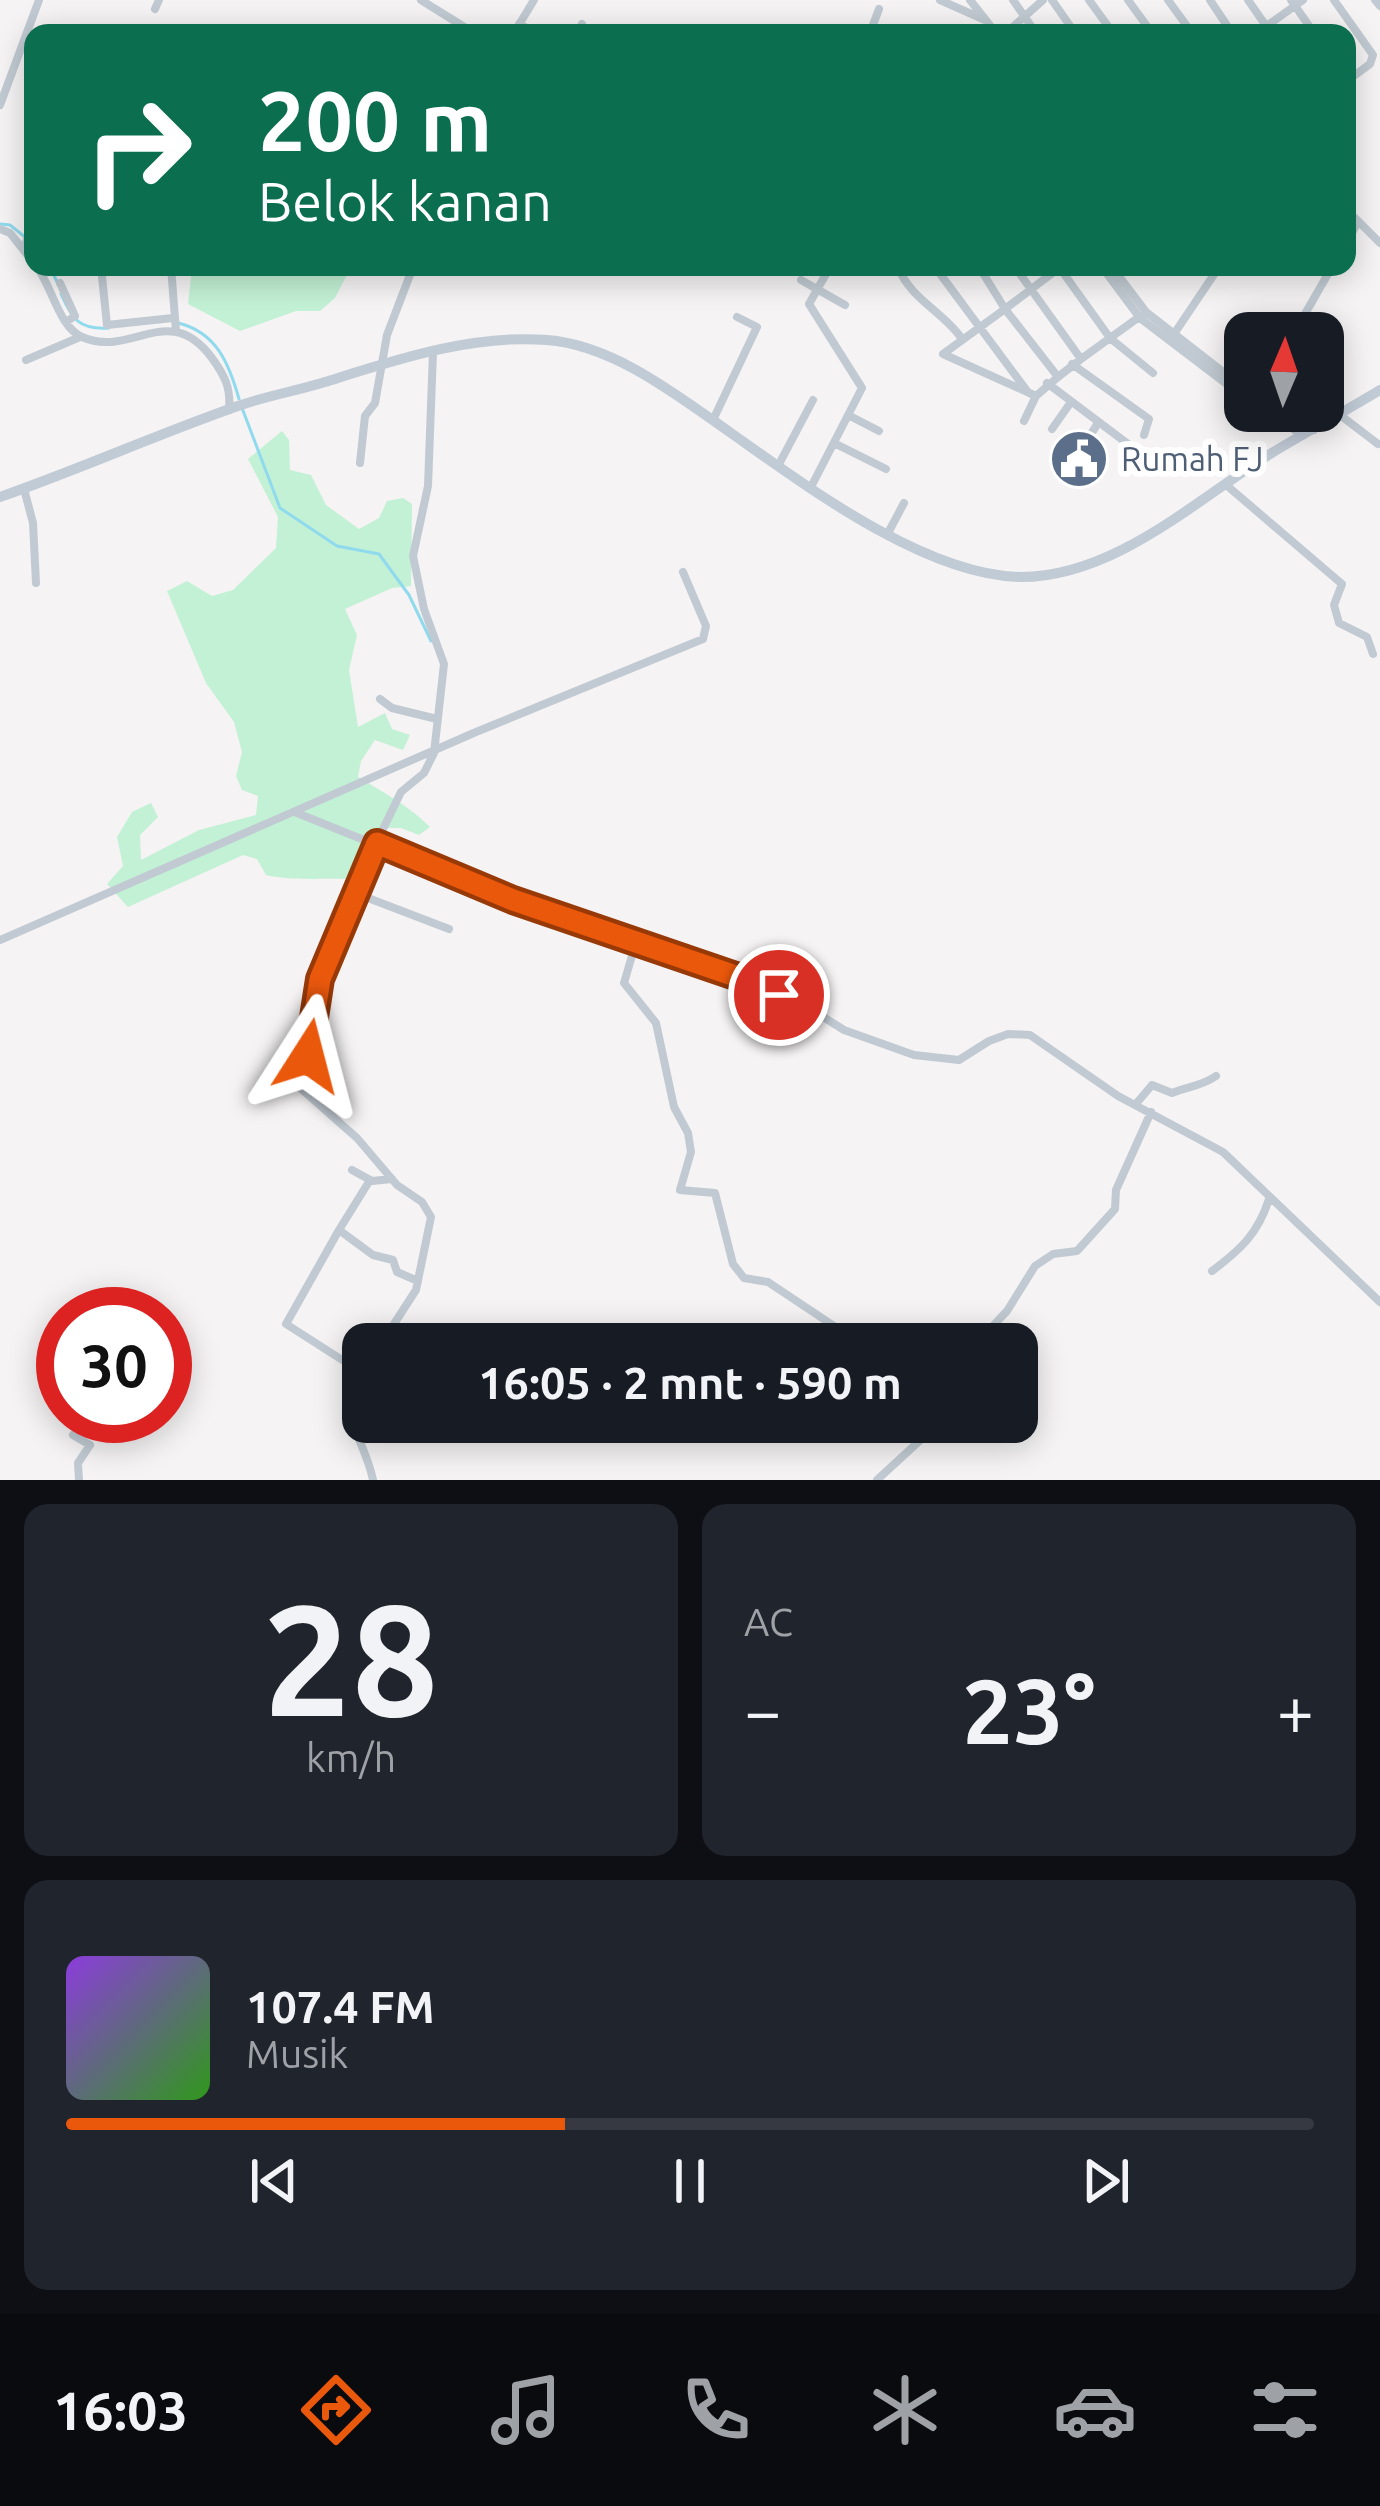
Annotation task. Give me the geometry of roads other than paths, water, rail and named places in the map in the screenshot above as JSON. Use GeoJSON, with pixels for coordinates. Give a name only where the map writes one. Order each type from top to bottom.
{"type":"FeatureCollection","features":[{"type":"Feature","properties":{"kind":"main road"},"geometry":{"type":"LineString","coordinates":[[0,497],[256,400],[380,364],[501,340],[550,340],[616,362],[713,420],[810,489],[888,533],[982,572],[1041,575],[1093,560],[1146,536],[1309,433]]}},
{"type":"Feature","properties":{"kind":"main road"},"geometry":{"type":"LineString","coordinates":[[1344,412],[1380,390]]}},
{"type":"Feature","properties":{"kind":"street"},"geometry":{"type":"LineString","coordinates":[[421,0],[460,24]]}},
{"type":"Feature","properties":{"kind":"street"},"geometry":{"type":"LineString","coordinates":[[940,0],[985,20]]}},
{"type":"Feature","properties":{"kind":"street"},"geometry":{"type":"LineString","coordinates":[[970,0],[988,24]]}},
{"type":"Feature","properties":{"kind":"street"},"geometry":{"type":"LineString","coordinates":[[1013,0],[1030,24]]}},
{"type":"Feature","properties":{"kind":"street"},"geometry":{"type":"LineString","coordinates":[[1014,24],[1048,0],[1068,24]]}},
{"type":"Feature","properties":{"kind":"street"},"geometry":{"type":"LineString","coordinates":[[1272,24],[1296,2]]}},
{"type":"Feature","properties":{"kind":"street"},"geometry":{"type":"LineString","coordinates":[[873,24],[879,9]]}},
{"type":"Feature","properties":{"kind":"street"},"geometry":{"type":"LineString","coordinates":[[1356,31],[1373,55],[1370,64]]}},
{"type":"Feature","properties":{"kind":"street"},"geometry":{"type":"LineString","coordinates":[[0,105],[24,40]]}},
{"type":"Feature","properties":{"kind":"street"},"geometry":{"type":"LineString","coordinates":[[1356,74],[1380,57]]}},
{"type":"Feature","properties":{"kind":"street"},"geometry":{"type":"LineString","coordinates":[[1356,226],[1358,222],[1380,244]]}},
{"type":"Feature","properties":{"kind":"street"},"geometry":{"type":"LineString","coordinates":[[42,276],[80,337]]}},
{"type":"Feature","properties":{"kind":"street"},"geometry":{"type":"LineString","coordinates":[[102,276],[107,325],[175,326],[195,337],[226,377],[232,408]]}},
{"type":"Feature","properties":{"kind":"street"},"geometry":{"type":"LineString","coordinates":[[172,276],[175,326]]}},
{"type":"Feature","properties":{"kind":"street"},"geometry":{"type":"LineString","coordinates":[[360,463],[364,419],[375,403],[380,364],[409,276]]}},
{"type":"Feature","properties":{"kind":"street"},"geometry":{"type":"LineString","coordinates":[[810,489],[862,388],[808,304],[825,276]]}},
{"type":"Feature","properties":{"kind":"street"},"geometry":{"type":"LineString","coordinates":[[904,276],[929,310],[950,321],[962,340]]}},
{"type":"Feature","properties":{"kind":"street"},"geometry":{"type":"LineString","coordinates":[[941,276],[1032,394]]}},
{"type":"Feature","properties":{"kind":"street"},"geometry":{"type":"LineString","coordinates":[[986,276],[1058,377]]}},
{"type":"Feature","properties":{"kind":"street"},"geometry":{"type":"LineString","coordinates":[[1022,276],[1077,362],[1149,419],[1144,435]]}},
{"type":"Feature","properties":{"kind":"street"},"geometry":{"type":"LineString","coordinates":[[1032,394],[945,358],[944,351],[1050,276]]}},
{"type":"Feature","properties":{"kind":"street"},"geometry":{"type":"LineString","coordinates":[[1066,276],[1110,338],[1153,373]]}},
{"type":"Feature","properties":{"kind":"street"},"geometry":{"type":"LineString","coordinates":[[1110,276],[1143,315],[1224,381]]}},
{"type":"Feature","properties":{"kind":"street"},"geometry":{"type":"LineString","coordinates":[[1118,276],[1143,315],[1224,373]]}},
{"type":"Feature","properties":{"kind":"street"},"geometry":{"type":"LineString","coordinates":[[1174,334],[1213,276]]}},
{"type":"Feature","properties":{"kind":"street"},"geometry":{"type":"LineString","coordinates":[[1306,312],[1327,276]]}},
{"type":"Feature","properties":{"kind":"street"},"geometry":{"type":"LineString","coordinates":[[801,280],[845,305]]}},
{"type":"Feature","properties":{"kind":"street"},"geometry":{"type":"LineString","coordinates":[[60,283],[70,320]]}},
{"type":"Feature","properties":{"kind":"street"},"geometry":{"type":"LineString","coordinates":[[1024,421],[1032,394],[1143,315]]}},
{"type":"Feature","properties":{"kind":"street"},"geometry":{"type":"LineString","coordinates":[[713,420],[758,327],[736,317]]}},
{"type":"Feature","properties":{"kind":"street"},"geometry":{"type":"LineString","coordinates":[[26,360],[80,337],[98,341],[175,326]]}},
{"type":"Feature","properties":{"kind":"street"},"geometry":{"type":"LineString","coordinates":[[395,1323],[418,1281],[431,1217],[422,1202],[392,1179],[357,1138],[299,1087],[315,1031],[320,979],[401,792],[424,773],[434,753],[443,652],[424,609],[412,556],[428,485],[433,352]]}},
{"type":"Feature","properties":{"kind":"street"},"geometry":{"type":"LineString","coordinates":[[1047,383],[1132,447]]}},
{"type":"Feature","properties":{"kind":"street"},"geometry":{"type":"LineString","coordinates":[[778,466],[813,400]]}},
{"type":"Feature","properties":{"kind":"street"},"geometry":{"type":"LineString","coordinates":[[1052,429],[1071,402]]}},
{"type":"Feature","properties":{"kind":"street"},"geometry":{"type":"LineString","coordinates":[[848,415],[879,431]]}},
{"type":"Feature","properties":{"kind":"street"},"geometry":{"type":"LineString","coordinates":[[1344,418],[1378,443]]}},
{"type":"Feature","properties":{"kind":"street"},"geometry":{"type":"LineString","coordinates":[[1081,450],[1098,423]]}},
{"type":"Feature","properties":{"kind":"street"},"geometry":{"type":"LineString","coordinates":[[834,442],[886,469]]}},
{"type":"Feature","properties":{"kind":"street"},"geometry":{"type":"LineString","coordinates":[[1226,484],[1342,584],[1334,605],[1339,623],[1367,638],[1376,658]]}},
{"type":"Feature","properties":{"kind":"street"},"geometry":{"type":"LineString","coordinates":[[24,489],[33,523],[37,583]]}},
{"type":"Feature","properties":{"kind":"street"},"geometry":{"type":"LineString","coordinates":[[888,533],[904,503]]}},
{"type":"Feature","properties":{"kind":"street"},"geometry":{"type":"LineString","coordinates":[[0,940],[703,639],[706,626],[683,572]]}},
{"type":"Feature","properties":{"kind":"street"},"geometry":{"type":"LineString","coordinates":[[380,699],[392,708],[436,719]]}},
{"type":"Feature","properties":{"kind":"street"},"geometry":{"type":"LineString","coordinates":[[298,813],[513,900],[750,981],[844,1030],[914,1055],[959,1060],[988,1041],[1008,1034],[1030,1035],[1135,1105],[1223,1152],[1380,1301]]}},
{"type":"Feature","properties":{"kind":"street"},"geometry":{"type":"LineString","coordinates":[[355,893],[449,929]]}},
{"type":"Feature","properties":{"kind":"street"},"geometry":{"type":"LineString","coordinates":[[636,942],[624,983],[656,1023],[674,1107],[688,1133],[691,1152],[680,1190],[715,1192],[733,1264],[744,1279],[768,1282],[830,1323]]}},
{"type":"Feature","properties":{"kind":"street"},"geometry":{"type":"LineString","coordinates":[[1135,1105],[1152,1085],[1172,1094],[1184,1086],[1198,1088],[1216,1076]]}},
{"type":"Feature","properties":{"kind":"street"},"geometry":{"type":"LineString","coordinates":[[996,1323],[1035,1266],[1053,1254],[1077,1251],[1115,1209],[1115,1190],[1150,1112]]}},
{"type":"Feature","properties":{"kind":"street"},"geometry":{"type":"LineString","coordinates":[[352,1169],[370,1180],[386,1183],[392,1179]]}},
{"type":"Feature","properties":{"kind":"street"},"geometry":{"type":"LineString","coordinates":[[342,1360],[286,1324],[370,1180]]}},
{"type":"Feature","properties":{"kind":"street"},"geometry":{"type":"LineString","coordinates":[[1212,1271],[1242,1250],[1257,1231],[1269,1199]]}},
{"type":"Feature","properties":{"kind":"street"},"geometry":{"type":"LineString","coordinates":[[339,1230],[418,1281]]}},
{"type":"Feature","properties":{"kind":"street"},"geometry":{"type":"LineString","coordinates":[[79,1480],[78,1463],[90,1445],[87,1443]]}},
{"type":"Feature","properties":{"kind":"street"},"geometry":{"type":"LineString","coordinates":[[360,1443],[373,1480]]}},
{"type":"Feature","properties":{"kind":"street"},"geometry":{"type":"LineString","coordinates":[[877,1480],[914,1443]]}},
{"type":"Feature","properties":{"kind":"waterway"},"geometry":{"type":"LineString","coordinates":[[0,224],[10,225],[24,236]]}},
{"type":"Feature","properties":{"kind":"waterway"},"geometry":{"type":"LineString","coordinates":[[54,276],[58,284]]}},
{"type":"Feature","properties":{"kind":"waterway"},"geometry":{"type":"LineString","coordinates":[[61,294],[78,321],[109,328]]}},
{"type":"Feature","properties":{"kind":"waterway"},"geometry":{"type":"LineString","coordinates":[[178,323],[202,334],[219,351],[239,399]]}},
{"type":"Feature","properties":{"kind":"waterway"},"geometry":{"type":"LineString","coordinates":[[242,408],[280,508],[337,546],[379,554],[409,595],[431,641]]}},
{"type":"Feature","properties":{"kind":"place","name":"Rumah FJ"},"geometry":{"type":"Point","coordinates":[1079,459]}}]}
